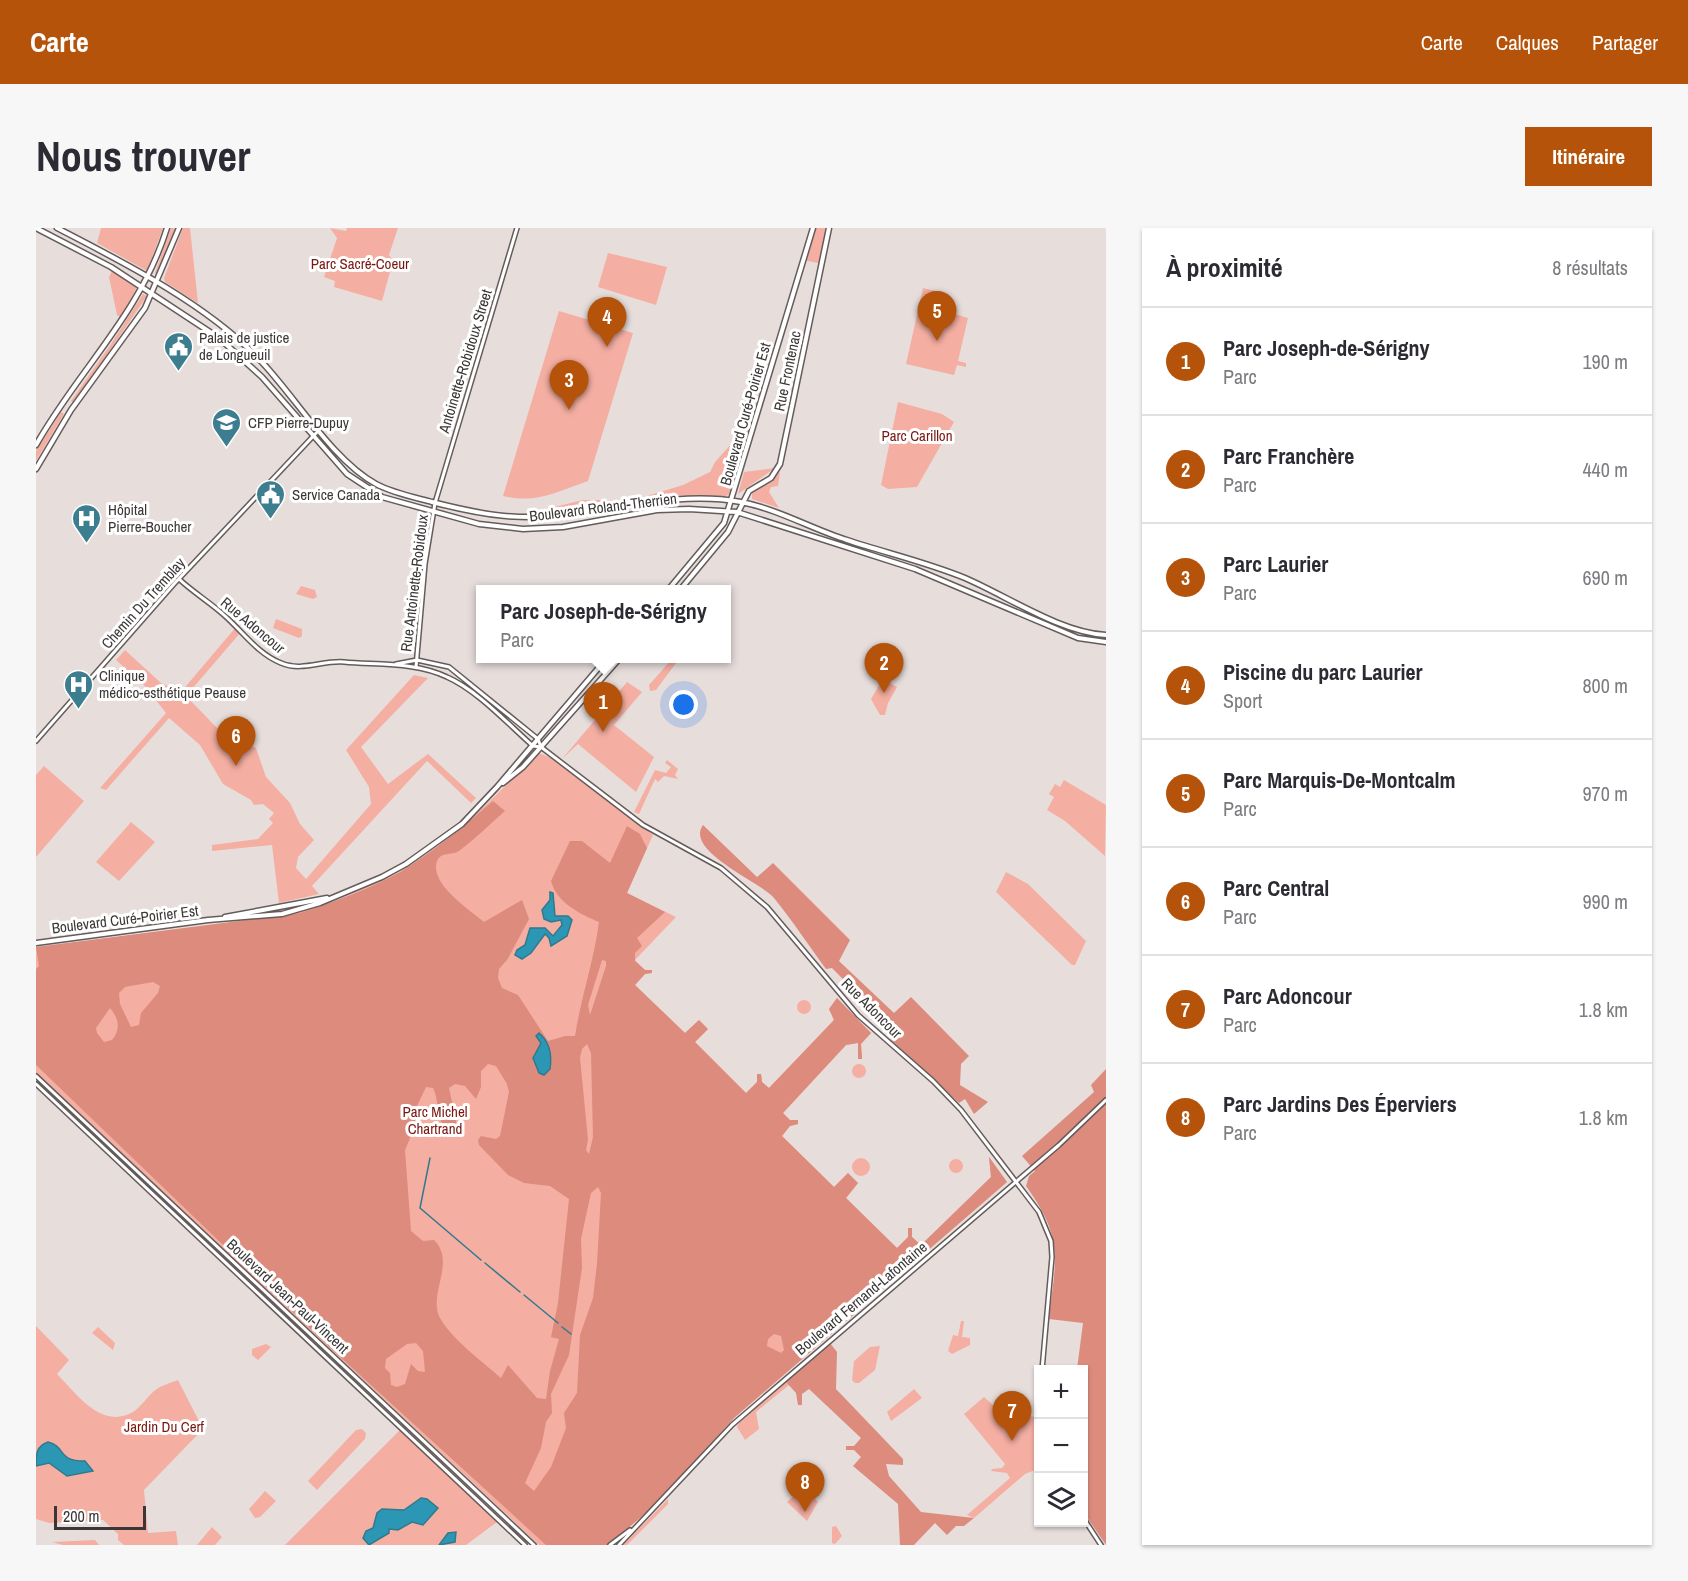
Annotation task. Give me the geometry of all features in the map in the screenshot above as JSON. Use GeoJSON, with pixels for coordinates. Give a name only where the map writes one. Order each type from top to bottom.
{"type":"FeatureCollection","features":[{"type":"Feature","properties":{"kind":"main road","name":"Boulevard Roland-Therrien"},"geometry":{"type":"LineString","coordinates":[[36,228],[153,292],[240,355],[347,474],[369,491],[433,513],[486,525],[523,529],[563,527],[657,510],[689,508],[737,512],[915,569],[1078,638],[1106,642]]}},
{"type":"Feature","properties":{"kind":"main road","name":"Boulevard Roland-Therrien"},"geometry":{"type":"LineString","coordinates":[[57,228],[157,283],[246,347],[352,467],[375,483],[396,493],[485,516],[518,518],[577,514],[659,500],[703,498],[741,502],[845,540],[930,565],[1078,631],[1106,635]]}},
{"type":"Feature","properties":{"kind":"main road"},"geometry":{"type":"LineString","coordinates":[[36,445],[122,324],[143,286],[167,228]]}},
{"type":"Feature","properties":{"kind":"main road"},"geometry":{"type":"LineString","coordinates":[[36,469],[71,410],[128,335],[153,292],[178,228]]}},
{"type":"Feature","properties":{"kind":"main road","name":"Boulevard Curé-Poirier Est"},"geometry":{"type":"LineString","coordinates":[[672,585],[720,529],[728,512],[813,228]]}},
{"type":"Feature","properties":{"kind":"main road","name":"Rue Frontenac"},"geometry":{"type":"LineString","coordinates":[[741,502],[749,491],[771,478],[780,464],[829,228]]}},
{"type":"Feature","properties":{"kind":"main road","name":"Boulevard Curé-Poirier Est"},"geometry":{"type":"LineString","coordinates":[[684,585],[716,548],[741,502]]}},
{"type":"Feature","properties":{"kind":"main road","name":"Boulevard Curé-Poirier Est"},"geometry":{"type":"LineString","coordinates":[[36,943],[306,908],[382,877],[416,858],[462,824],[533,746],[603,663]]}},
{"type":"Feature","properties":{"kind":"main road","name":"Boulevard Curé-Poirier Est"},"geometry":{"type":"LineString","coordinates":[[497,787],[523,767],[616,663]]}},
{"type":"Feature","properties":{"kind":"street","name":"Rue Antoinette-Robidoux"},"geometry":{"type":"LineString","coordinates":[[416,668],[424,564],[435,503],[517,228]]}},
{"type":"Feature","properties":{"kind":"street","name":"Chemin Du Tremblay"},"geometry":{"type":"LineString","coordinates":[[36,741],[179,579],[319,430]]}},
{"type":"Feature","properties":{"kind":"street","name":"Rue Adoncour"},"geometry":{"type":"LineString","coordinates":[[179,579],[224,615],[256,647],[278,663],[294,667],[341,662],[392,664],[447,676],[461,684],[533,746]]}},
{"type":"Feature","properties":{"kind":"street","name":"Rue Adoncour"},"geometry":{"type":"LineString","coordinates":[[392,664],[417,660],[449,667],[462,675],[538,740],[541,747],[637,821],[713,862],[755,895],[786,927],[858,1015],[957,1105],[1039,1212],[1051,1241],[1052,1259],[1042,1365]]}},
{"type":"Feature","properties":{"kind":"street"},"geometry":{"type":"LineString","coordinates":[[533,746],[541,747]]}},
{"type":"Feature","properties":{"kind":"street","name":"Boulevard Jean-Paul-Vincent"},"geometry":{"type":"LineString","coordinates":[[36,1076],[534,1545]]}},
{"type":"Feature","properties":{"kind":"street","name":"Boulevard Jean-Paul-Vincent"},"geometry":{"type":"LineString","coordinates":[[36,1084],[525,1545]]}},
{"type":"Feature","properties":{"kind":"street","name":"Boulevard Fernand-Lafontaine"},"geometry":{"type":"LineString","coordinates":[[619,1545],[741,1417],[1074,1133],[1106,1100]]}},
{"type":"Feature","properties":{"kind":"street","name":"Boulevard Fernand-Lafontaine"},"geometry":{"type":"LineString","coordinates":[[610,1545],[639,1523]]}},
{"type":"Feature","properties":{"kind":"street"},"geometry":{"type":"LineString","coordinates":[[1088,1526],[1101,1545]]}},
{"type":"Feature","properties":{"kind":"street"},"geometry":{"type":"LineString","coordinates":[[519,1539],[523,1534]]}},
{"type":"Feature","properties":{"kind":"green space"},"geometry":{"type":"Polygon","coordinates":[[[101,228],[163,228],[147,271],[97,243],[101,228]]]}},
{"type":"Feature","properties":{"kind":"green space"},"geometry":{"type":"Polygon","coordinates":[[[171,228],[176,228],[158,275],[155,273],[171,228]]]}},
{"type":"Feature","properties":{"kind":"green space"},"geometry":{"type":"Polygon","coordinates":[[[183,228],[190,228],[198,303],[165,282],[164,278],[183,228]]]}},
{"type":"Feature","properties":{"kind":"green space","name":"Parc Sacré-Coeur"},"geometry":{"type":"Polygon","coordinates":[[[330,228],[346,231],[347,228],[398,228],[389,255],[393,261],[382,301],[334,287],[335,281],[324,277],[337,238],[330,228]]]}},
{"type":"Feature","properties":{"kind":"green space"},"geometry":{"type":"Polygon","coordinates":[[[813,228],[829,228],[822,264],[803,260],[813,228]]]}},
{"type":"Feature","properties":{"kind":"green space"},"geometry":{"type":"Polygon","coordinates":[[[608,253],[667,267],[656,305],[598,287],[608,253]]]}},
{"type":"Feature","properties":{"kind":"green space"},"geometry":{"type":"Polygon","coordinates":[[[112,271],[137,287],[121,318],[117,315],[109,277],[112,271]]]}},
{"type":"Feature","properties":{"kind":"green space"},"geometry":{"type":"Polygon","coordinates":[[[923,288],[944,293],[941,310],[968,318],[958,361],[966,363],[966,367],[957,365],[954,375],[906,364],[923,288]]]}},
{"type":"Feature","properties":{"kind":"green space"},"geometry":{"type":"Polygon","coordinates":[[[143,294],[147,296],[74,403],[71,401],[143,294]]]}},
{"type":"Feature","properties":{"kind":"green space"},"geometry":{"type":"Polygon","coordinates":[[[559,311],[633,333],[588,481],[536,498],[503,496],[559,311]]]}},
{"type":"Feature","properties":{"kind":"green space","name":"Parc Carillon"},"geometry":{"type":"Polygon","coordinates":[[[898,402],[942,414],[954,422],[917,487],[888,489],[881,485],[898,402]]]}},
{"type":"Feature","properties":{"kind":"green space"},"geometry":{"type":"Polygon","coordinates":[[[61,412],[64,414],[36,461],[36,451],[61,412]]]}},
{"type":"Feature","properties":{"kind":"green space"},"geometry":{"type":"Polygon","coordinates":[[[751,422],[729,494],[724,498],[677,495],[648,499],[647,496],[683,485],[710,472],[715,462],[751,422]]]}},
{"type":"Feature","properties":{"kind":"green space"},"geometry":{"type":"Polygon","coordinates":[[[775,468],[738,494],[744,472],[775,468]]]}},
{"type":"Feature","properties":{"kind":"green space"},"geometry":{"type":"Polygon","coordinates":[[[780,472],[778,486],[771,487],[769,492],[779,508],[752,499],[752,492],[768,484],[780,472]]]}},
{"type":"Feature","properties":{"kind":"green space"},"geometry":{"type":"Polygon","coordinates":[[[583,500],[622,500],[622,504],[525,517],[526,514],[583,500]]]}},
{"type":"Feature","properties":{"kind":"green space"},"geometry":{"type":"Polygon","coordinates":[[[301,586],[315,590],[317,597],[313,599],[296,594],[301,586]]]}},
{"type":"Feature","properties":{"kind":"green space"},"geometry":{"type":"Polygon","coordinates":[[[276,619],[302,629],[302,636],[299,638],[273,628],[276,619]]]}},
{"type":"Feature","properties":{"kind":"green space"},"geometry":{"type":"Polygon","coordinates":[[[236,627],[241,632],[186,696],[223,734],[256,748],[266,777],[290,803],[300,824],[314,840],[298,857],[296,868],[306,879],[371,804],[369,787],[346,750],[414,675],[428,678],[361,747],[388,784],[428,754],[476,798],[471,803],[427,761],[312,886],[319,894],[279,903],[272,845],[212,851],[212,845],[258,839],[273,823],[269,819],[274,813],[263,804],[254,805],[251,800],[223,784],[200,745],[169,718],[106,790],[100,788],[166,713],[144,685],[116,660],[125,650],[161,683],[181,692],[236,627]]]}},
{"type":"Feature","properties":{"kind":"green space"},"geometry":{"type":"Polygon","coordinates":[[[668,663],[676,663],[656,690],[650,691],[649,685],[668,663]]]}},
{"type":"Feature","properties":{"kind":"green space"},"geometry":{"type":"Polygon","coordinates":[[[883,679],[897,687],[888,703],[885,715],[880,715],[871,699],[883,679]]]}},
{"type":"Feature","properties":{"kind":"green space"},"geometry":{"type":"Polygon","coordinates":[[[627,682],[642,692],[614,725],[654,757],[636,792],[578,744],[562,759],[627,682]]]}},
{"type":"Feature","properties":{"kind":"green space","name":"Parc Michel Chartrand"},"geometry":{"type":"Polygon","coordinates":[[[539,753],[556,760],[653,835],[627,893],[676,917],[635,960],[645,970],[652,970],[652,973],[645,974],[635,985],[685,1033],[699,1020],[708,1029],[695,1042],[746,1093],[757,1082],[757,1074],[761,1074],[762,1082],[769,1088],[834,1020],[829,1009],[837,998],[871,1033],[861,1044],[862,1059],[858,1059],[858,1043],[846,1045],[783,1113],[790,1120],[798,1120],[798,1124],[790,1126],[782,1136],[834,1187],[848,1173],[858,1183],[846,1198],[897,1248],[908,1237],[908,1228],[912,1228],[912,1237],[921,1245],[991,1177],[989,1157],[1007,1182],[734,1418],[653,1507],[608,1545],[539,1545],[36,1073],[36,947],[270,919],[333,902],[400,872],[432,850],[463,827],[539,753]]]}},
{"type":"Feature","properties":{"kind":"green space"},"geometry":{"type":"Polygon","coordinates":[[[667,760],[678,769],[675,775],[678,779],[664,776],[658,782],[655,779],[639,814],[634,812],[655,770],[666,773],[671,767],[665,763],[667,760]]]}},
{"type":"Feature","properties":{"kind":"green space"},"geometry":{"type":"Polygon","coordinates":[[[44,766],[84,801],[36,857],[36,775],[44,766]]]}},
{"type":"Feature","properties":{"kind":"green space"},"geometry":{"type":"Polygon","coordinates":[[[1064,780],[1106,805],[1105,856],[1065,821],[1047,810],[1054,797],[1049,794],[1055,784],[1060,787],[1064,780]]]}},
{"type":"Feature","properties":{"kind":"green space"},"geometry":{"type":"Polygon","coordinates":[[[131,822],[155,842],[119,881],[96,862],[131,822]]]}},
{"type":"Feature","properties":{"kind":"green space"},"geometry":{"type":"Polygon","coordinates":[[[1006,872],[1028,884],[1086,941],[1075,965],[1072,965],[996,892],[1006,872]]]}},
{"type":"Feature","properties":{"kind":"green space"},"geometry":{"type":"Polygon","coordinates":[[[801,1000],[807,1000],[811,1007],[807,1014],[801,1014],[797,1010],[797,1004],[801,1000]]]}},
{"type":"Feature","properties":{"kind":"green space"},"geometry":{"type":"Polygon","coordinates":[[[856,1064],[862,1064],[866,1071],[862,1078],[856,1078],[852,1074],[852,1068],[856,1064]]]}},
{"type":"Feature","properties":{"kind":"green space"},"geometry":{"type":"Polygon","coordinates":[[[861,1158],[867,1161],[870,1167],[867,1173],[861,1176],[855,1173],[852,1167],[855,1161],[861,1158]]]}},
{"type":"Feature","properties":{"kind":"green space"},"geometry":{"type":"Polygon","coordinates":[[[956,1159],[961,1161],[963,1166],[961,1171],[956,1173],[951,1171],[949,1166],[951,1161],[956,1159]]]}},
{"type":"Feature","properties":{"kind":"green space"},"geometry":{"type":"Polygon","coordinates":[[[961,1321],[964,1321],[962,1337],[970,1338],[970,1345],[952,1354],[948,1351],[953,1335],[958,1336],[961,1321]]]}},
{"type":"Feature","properties":{"kind":"green space","name":"Jardin Du Cerf"},"geometry":{"type":"Polygon","coordinates":[[[36,1326],[69,1360],[57,1374],[81,1400],[100,1413],[121,1416],[133,1412],[155,1390],[178,1380],[203,1429],[144,1490],[148,1533],[176,1531],[178,1545],[124,1545],[118,1540],[118,1534],[103,1520],[49,1523],[36,1519],[36,1326]]]}},
{"type":"Feature","properties":{"kind":"green space"},"geometry":{"type":"Polygon","coordinates":[[[98,1327],[115,1343],[113,1350],[92,1333],[98,1327]]]}},
{"type":"Feature","properties":{"kind":"green space"},"geometry":{"type":"Polygon","coordinates":[[[266,1344],[271,1347],[258,1360],[252,1355],[252,1349],[266,1344]]]}},
{"type":"Feature","properties":{"kind":"green space"},"geometry":{"type":"Polygon","coordinates":[[[880,1346],[875,1370],[859,1383],[855,1383],[852,1380],[854,1361],[870,1347],[880,1346]]]}},
{"type":"Feature","properties":{"kind":"green space"},"geometry":{"type":"Polygon","coordinates":[[[786,1382],[789,1385],[756,1412],[759,1429],[745,1440],[737,1427],[738,1424],[786,1382]]]}},
{"type":"Feature","properties":{"kind":"green space"},"geometry":{"type":"Polygon","coordinates":[[[914,1389],[922,1398],[891,1421],[887,1412],[914,1389]]]}},
{"type":"Feature","properties":{"kind":"green space"},"geometry":{"type":"Polygon","coordinates":[[[984,1397],[1003,1414],[1034,1417],[1034,1471],[1025,1474],[974,1518],[967,1515],[1010,1478],[1007,1473],[991,1471],[1002,1468],[1005,1464],[964,1414],[984,1397]]]}},
{"type":"Feature","properties":{"kind":"green space"},"geometry":{"type":"Polygon","coordinates":[[[362,1429],[366,1433],[365,1439],[317,1490],[308,1481],[356,1430],[362,1429]]]}},
{"type":"Feature","properties":{"kind":"green space"},"geometry":{"type":"Polygon","coordinates":[[[400,1430],[497,1522],[466,1545],[285,1545],[400,1430]]]}},
{"type":"Feature","properties":{"kind":"green space"},"geometry":{"type":"Polygon","coordinates":[[[265,1491],[276,1501],[260,1517],[255,1518],[249,1509],[265,1491]]]}},
{"type":"Feature","properties":{"kind":"green space"},"geometry":{"type":"Polygon","coordinates":[[[808,1491],[818,1502],[807,1521],[787,1502],[797,1493],[808,1491]]]}},
{"type":"Feature","properties":{"kind":"green space"},"geometry":{"type":"Polygon","coordinates":[[[668,1499],[668,1504],[627,1545],[623,1545],[668,1499]]]}},
{"type":"Feature","properties":{"kind":"green space"},"geometry":{"type":"Polygon","coordinates":[[[836,1526],[842,1536],[835,1544],[832,1543],[832,1527],[836,1526]]]}},
{"type":"Feature","properties":{"kind":"green space"},"geometry":{"type":"Polygon","coordinates":[[[212,1527],[222,1537],[215,1545],[197,1545],[212,1527]]]}},
{"type":"Feature","properties":{"kind":"green space"},"geometry":{"type":"Polygon","coordinates":[[[95,1540],[99,1545],[63,1545],[52,1542],[95,1540]]]}},
{"type":"Feature","properties":{"kind":"shaded area","name":"Parc Michel Chartrand"},"geometry":{"type":"Polygon","coordinates":[[[493,801],[505,811],[459,851],[440,857],[436,868],[438,877],[451,895],[484,922],[522,900],[529,919],[507,960],[499,969],[498,978],[502,988],[518,995],[548,1041],[565,1036],[575,1036],[599,922],[564,902],[558,896],[551,881],[570,841],[582,841],[610,863],[627,826],[640,834],[647,848],[627,893],[665,912],[637,938],[642,946],[635,953],[635,961],[645,970],[652,970],[652,973],[645,974],[635,985],[685,1033],[699,1020],[708,1029],[695,1042],[746,1093],[757,1082],[757,1074],[761,1074],[762,1082],[769,1088],[834,1020],[829,1009],[837,998],[871,1033],[861,1044],[862,1059],[858,1059],[858,1043],[846,1045],[783,1113],[790,1120],[798,1120],[798,1124],[790,1126],[782,1136],[834,1187],[848,1173],[858,1183],[846,1198],[897,1248],[908,1237],[908,1228],[912,1228],[912,1237],[921,1245],[991,1177],[989,1157],[1007,1182],[734,1418],[653,1507],[608,1545],[546,1545],[326,1344],[36,1065],[36,969],[39,966],[36,947],[300,913],[339,900],[390,878],[438,846],[493,801]],[[602,960],[588,1005],[590,1015],[606,961],[602,960]],[[153,982],[125,987],[119,993],[120,1004],[131,1027],[139,1025],[141,1013],[158,993],[160,986],[153,982]],[[110,1008],[96,1028],[104,1042],[112,1040],[115,1036],[118,1024],[110,1008]],[[587,1044],[582,1049],[580,1058],[588,1140],[586,1150],[589,1154],[593,1137],[591,1053],[587,1044]],[[488,1064],[481,1071],[481,1087],[476,1099],[465,1086],[455,1084],[449,1088],[457,1126],[454,1131],[443,1124],[433,1088],[426,1087],[417,1106],[416,1124],[405,1150],[411,1231],[423,1241],[434,1240],[440,1248],[443,1267],[437,1307],[439,1316],[450,1332],[501,1378],[508,1365],[537,1398],[546,1399],[550,1371],[559,1339],[551,1337],[558,1303],[569,1199],[550,1186],[524,1183],[508,1175],[479,1145],[478,1140],[481,1136],[496,1139],[500,1136],[509,1092],[496,1066],[488,1064]],[[598,1187],[591,1193],[581,1239],[582,1268],[569,1355],[551,1394],[552,1413],[546,1422],[541,1448],[525,1483],[534,1491],[551,1467],[566,1428],[564,1413],[577,1393],[580,1335],[593,1298],[597,1264],[601,1193],[598,1187]],[[774,1334],[768,1339],[767,1346],[781,1353],[784,1350],[781,1336],[774,1334]],[[416,1343],[407,1344],[386,1359],[385,1368],[390,1373],[391,1385],[397,1387],[405,1384],[411,1364],[418,1371],[425,1372],[423,1351],[416,1343]]]}},
{"type":"Feature","properties":{"kind":"shaded area"},"geometry":{"type":"Polygon","coordinates":[[[703,825],[757,877],[773,863],[850,940],[839,961],[894,1013],[911,997],[969,1056],[961,1064],[960,1085],[988,1102],[974,1114],[965,1099],[959,1103],[890,1039],[895,1029],[894,1021],[884,1021],[832,968],[826,969],[774,898],[726,865],[704,845],[700,835],[703,825]]]}},
{"type":"Feature","properties":{"kind":"shaded area"},"geometry":{"type":"Polygon","coordinates":[[[1106,1069],[1106,1545],[1088,1519],[1088,1365],[1078,1365],[1083,1323],[1049,1319],[1055,1264],[1052,1235],[1047,1220],[1026,1186],[1029,1176],[1035,1171],[1022,1156],[1094,1092],[1091,1085],[1106,1069]]]}},
{"type":"Feature","properties":{"kind":"shaded area"},"geometry":{"type":"Polygon","coordinates":[[[830,1343],[837,1352],[836,1389],[903,1459],[903,1465],[886,1464],[889,1476],[921,1512],[974,1518],[964,1526],[956,1526],[947,1535],[935,1523],[914,1545],[900,1545],[898,1504],[853,1466],[861,1457],[854,1450],[846,1450],[846,1446],[854,1446],[861,1438],[809,1389],[802,1394],[802,1405],[798,1405],[796,1393],[786,1382],[830,1343]]]}},
{"type":"Feature","properties":{"kind":"water"},"geometry":{"type":"Polygon","coordinates":[[[550,892],[553,893],[555,916],[568,916],[572,920],[567,936],[551,946],[545,934],[531,953],[522,959],[515,955],[517,950],[525,945],[530,928],[545,928],[553,936],[562,925],[561,920],[551,922],[544,919],[542,910],[550,900],[550,892]]]}},
{"type":"Feature","properties":{"kind":"water"},"geometry":{"type":"Polygon","coordinates":[[[539,1033],[546,1040],[551,1059],[550,1069],[544,1075],[539,1073],[533,1058],[541,1043],[536,1036],[539,1033]]]}},
{"type":"Feature","properties":{"kind":"water"},"geometry":{"type":"Polygon","coordinates":[[[48,1442],[58,1447],[70,1459],[85,1461],[93,1471],[67,1476],[49,1463],[36,1466],[39,1448],[48,1442]]]}},
{"type":"Feature","properties":{"kind":"water"},"geometry":{"type":"Polygon","coordinates":[[[421,1498],[427,1499],[438,1508],[423,1525],[412,1522],[398,1530],[389,1529],[389,1533],[369,1545],[363,1538],[366,1531],[373,1528],[377,1513],[382,1509],[404,1510],[421,1498]]]}},
{"type":"Feature","properties":{"kind":"water"},"geometry":{"type":"Polygon","coordinates":[[[456,1532],[455,1542],[439,1545],[448,1533],[456,1532]]]}},
{"type":"Feature","properties":{"kind":"waterway"},"geometry":{"type":"LineString","coordinates":[[430,1158],[420,1208],[481,1260]]}},
{"type":"Feature","properties":{"kind":"waterway"},"geometry":{"type":"LineString","coordinates":[[485,1263],[520,1292]]}},
{"type":"Feature","properties":{"kind":"waterway"},"geometry":{"type":"LineString","coordinates":[[524,1295],[558,1323]]}},
{"type":"Feature","properties":{"kind":"waterway"},"geometry":{"type":"LineString","coordinates":[[562,1327],[571,1334]]}},
{"type":"Feature","properties":{"kind":"place","name":"Parc Marquis-De-Montcalm"},"geometry":{"type":"Point","coordinates":[937,341]}},
{"type":"Feature","properties":{"kind":"place","name":"Piscine du parc Laurier"},"geometry":{"type":"Point","coordinates":[607,347]}},
{"type":"Feature","properties":{"kind":"place","name":"Palais de justice de Longueuil"},"geometry":{"type":"Point","coordinates":[178,372]}},
{"type":"Feature","properties":{"kind":"place","name":"Parc Laurier"},"geometry":{"type":"Point","coordinates":[569,410]}},
{"type":"Feature","properties":{"kind":"place","name":"CFP Pierre-Dupuy"},"geometry":{"type":"Point","coordinates":[227,448]}},
{"type":"Feature","properties":{"kind":"place","name":"Service Canada"},"geometry":{"type":"Point","coordinates":[271,520]}},
{"type":"Feature","properties":{"kind":"place","name":"Hôpital Pierre-Boucher"},"geometry":{"type":"Point","coordinates":[87,544]}},
{"type":"Feature","properties":{"kind":"place","name":"Parc Franchère"},"geometry":{"type":"Point","coordinates":[884,693]}},
{"type":"Feature","properties":{"kind":"place","name":"Clinique médico-esthétique Peause"},"geometry":{"type":"Point","coordinates":[78,710]}},
{"type":"Feature","properties":{"kind":"place","name":"Parc Joseph-de-Sérigny"},"geometry":{"type":"Point","coordinates":[603,732]}},
{"type":"Feature","properties":{"kind":"place","name":"Parc Central"},"geometry":{"type":"Point","coordinates":[236,766]}},
{"type":"Feature","properties":{"kind":"place","name":"Parc Adoncour"},"geometry":{"type":"Point","coordinates":[1012,1441]}},
{"type":"Feature","properties":{"kind":"place","name":"Parc Jardins Des Éperviers"},"geometry":{"type":"Point","coordinates":[805,1512]}}]}
